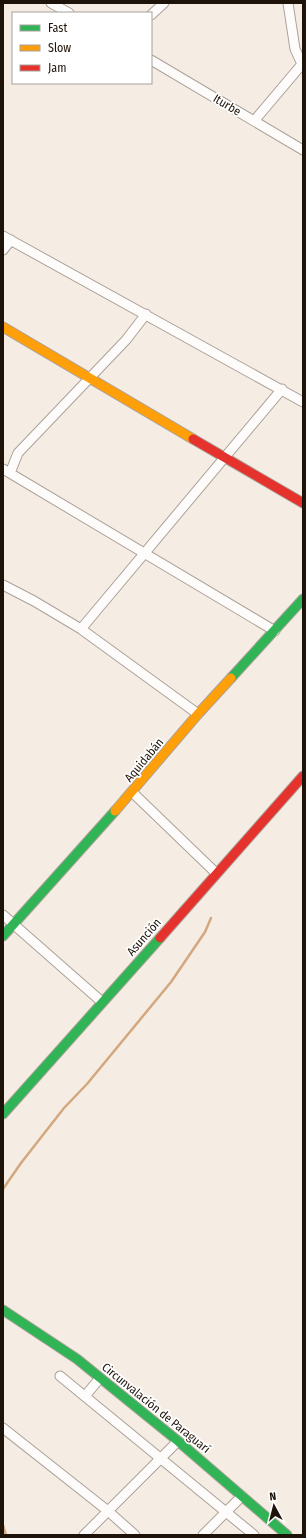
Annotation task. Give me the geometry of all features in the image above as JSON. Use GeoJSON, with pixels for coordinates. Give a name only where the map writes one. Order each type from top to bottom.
{"type":"FeatureCollection","features":[{"type":"Feature","properties":{"kind":"main road"},"geometry":{"type":"LineString","coordinates":[[3,327],[303,503]]}},
{"type":"Feature","properties":{"kind":"main road","name":"Aquidabán"},"geometry":{"type":"LineString","coordinates":[[3,936],[132,792],[198,714],[303,599]]}},
{"type":"Feature","properties":{"kind":"main road","name":"Asunción"},"geometry":{"type":"LineString","coordinates":[[3,1114],[303,776]]}},
{"type":"Feature","properties":{"kind":"main road","name":"Circunvalación de Paraguarí"},"geometry":{"type":"LineString","coordinates":[[3,1310],[77,1359],[178,1441],[287,1535]]}},
{"type":"Feature","properties":{"kind":"street"},"geometry":{"type":"LineString","coordinates":[[51,3],[67,12]]}},
{"type":"Feature","properties":{"kind":"street"},"geometry":{"type":"LineString","coordinates":[[152,14],[164,3]]}},
{"type":"Feature","properties":{"kind":"street"},"geometry":{"type":"LineString","coordinates":[[254,121],[302,64],[296,49],[288,3]]}},
{"type":"Feature","properties":{"kind":"street","name":"Iturbe"},"geometry":{"type":"LineString","coordinates":[[152,61],[303,150]]}},
{"type":"Feature","properties":{"kind":"street"},"geometry":{"type":"LineString","coordinates":[[3,250],[7,238],[303,402]]}},
{"type":"Feature","properties":{"kind":"street"},"geometry":{"type":"LineString","coordinates":[[146,314],[126,340],[18,453],[7,471],[274,631]]}},
{"type":"Feature","properties":{"kind":"street"},"geometry":{"type":"LineString","coordinates":[[81,629],[282,389]]}},
{"type":"Feature","properties":{"kind":"street"},"geometry":{"type":"LineString","coordinates":[[3,585],[34,601],[81,629],[198,714]]}},
{"type":"Feature","properties":{"kind":"street"},"geometry":{"type":"LineString","coordinates":[[132,792],[216,873]]}},
{"type":"Feature","properties":{"kind":"street"},"geometry":{"type":"LineString","coordinates":[[3,915],[102,1002]]}},
{"type":"Feature","properties":{"kind":"street"},"geometry":{"type":"LineString","coordinates":[[60,1376],[254,1535]]}},
{"type":"Feature","properties":{"kind":"street"},"geometry":{"type":"LineString","coordinates":[[85,1396],[100,1378]]}},
{"type":"Feature","properties":{"kind":"street"},"geometry":{"type":"LineString","coordinates":[[3,1428],[108,1511],[135,1535]]}},
{"type":"Feature","properties":{"kind":"street"},"geometry":{"type":"LineString","coordinates":[[84,1535],[178,1441]]}},
{"type":"Feature","properties":{"kind":"street"},"geometry":{"type":"LineString","coordinates":[[203,1535],[242,1496]]}},
{"type":"Feature","properties":{"kind":"waterway"},"geometry":{"type":"LineString","coordinates":[[3,1189],[21,1163],[64,1108],[87,1084],[171,982],[205,932],[211,918]]}},
{"type":"Feature","properties":{"kind":"waterway"},"geometry":{"type":"LineString","coordinates":[[3,1525],[6,1535]]}},
{"type":"Feature","properties":{"kind":"traffic: fast"},"geometry":{"type":"LineString","coordinates":[[231,678],[303,599]]}},
{"type":"Feature","properties":{"kind":"traffic: fast"},"geometry":{"type":"LineString","coordinates":[[3,936],[115,811]]}},
{"type":"Feature","properties":{"kind":"traffic: fast"},"geometry":{"type":"LineString","coordinates":[[3,1114],[160,938]]}},
{"type":"Feature","properties":{"kind":"traffic: fast"},"geometry":{"type":"LineString","coordinates":[[3,1310],[77,1359],[178,1441],[287,1535]]}},
{"type":"Feature","properties":{"kind":"traffic: slow"},"geometry":{"type":"LineString","coordinates":[[3,327],[193,439]]}},
{"type":"Feature","properties":{"kind":"traffic: slow"},"geometry":{"type":"LineString","coordinates":[[115,811],[198,714],[231,678]]}},
{"type":"Feature","properties":{"kind":"traffic: jam"},"geometry":{"type":"LineString","coordinates":[[193,439],[303,503]]}},
{"type":"Feature","properties":{"kind":"traffic: jam"},"geometry":{"type":"LineString","coordinates":[[160,938],[303,776]]}}]}
